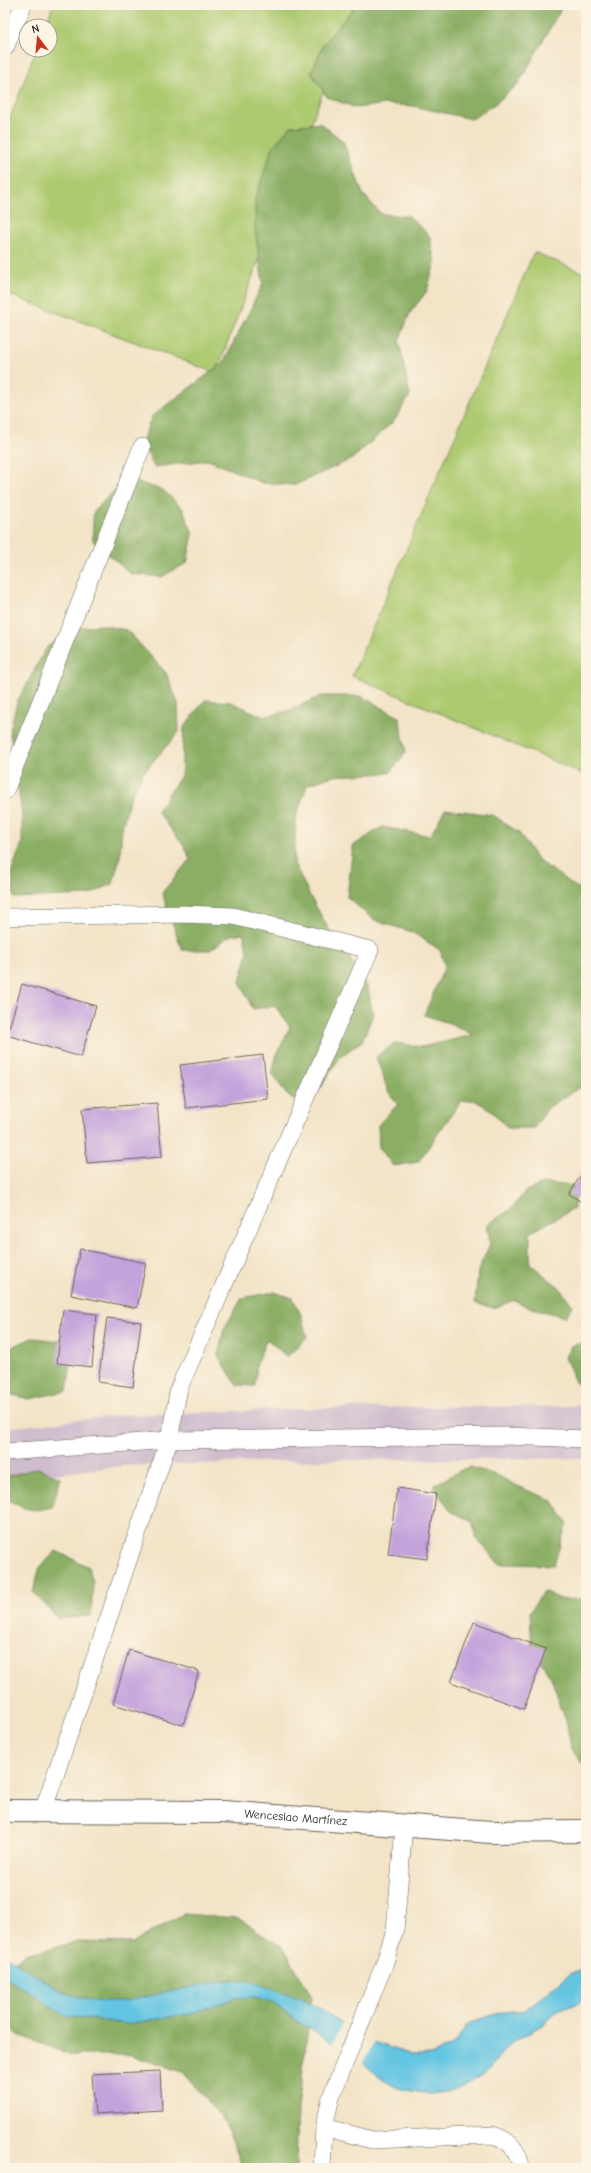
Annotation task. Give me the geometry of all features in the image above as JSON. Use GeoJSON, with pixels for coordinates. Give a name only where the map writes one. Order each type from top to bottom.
{"type":"FeatureCollection","features":[{"type":"Feature","properties":{"kind":"main road","name":"Wenceslao Martínez"},"geometry":{"type":"LineString","coordinates":[[5,1811],[223,1812],[491,1832],[586,1831]]}},
{"type":"Feature","properties":{"kind":"lane"},"geometry":{"type":"LineString","coordinates":[[5,48],[23,5]]}},
{"type":"Feature","properties":{"kind":"lane"},"geometry":{"type":"LineString","coordinates":[[5,791],[142,447]]}},
{"type":"Feature","properties":{"kind":"lane"},"geometry":{"type":"LineString","coordinates":[[5,917],[184,914],[233,916],[370,950],[178,1388],[169,1440],[43,1810]]}},
{"type":"Feature","properties":{"kind":"lane"},"geometry":{"type":"LineString","coordinates":[[5,1452],[169,1440],[505,1436],[586,1439]]}},
{"type":"Feature","properties":{"kind":"lane"},"geometry":{"type":"LineString","coordinates":[[322,2168],[324,2127],[331,2097],[384,1965],[395,1930],[404,1826]]}},
{"type":"Feature","properties":{"kind":"lane"},"geometry":{"type":"LineString","coordinates":[[324,2127],[372,2140],[492,2135],[504,2138],[512,2145],[521,2168]]}},
{"type":"Feature","properties":{"kind":"shaded area"},"geometry":{"type":"Polygon","coordinates":[[[586,1406],[586,1458],[323,1460],[121,1466],[5,1480],[5,1428],[124,1415],[327,1408],[586,1406]]]}},
{"type":"Feature","properties":{"kind":"green space"},"geometry":{"type":"Polygon","coordinates":[[[53,5],[356,5],[216,373],[5,293],[5,131],[33,58],[58,58],[58,18],[48,18],[53,5]]]}},
{"type":"Feature","properties":{"kind":"green space"},"geometry":{"type":"Polygon","coordinates":[[[356,5],[563,5],[519,83],[496,103],[472,119],[413,106],[385,104],[356,108],[327,97],[311,73],[323,45],[356,5]]]}},
{"type":"Feature","properties":{"kind":"green space"},"geometry":{"type":"Polygon","coordinates":[[[320,123],[343,141],[363,194],[381,214],[409,216],[429,235],[435,262],[427,291],[410,313],[399,341],[410,395],[394,421],[352,459],[295,485],[263,483],[208,460],[154,467],[142,442],[152,416],[223,363],[263,284],[255,229],[255,199],[273,146],[291,126],[320,123]]]}},
{"type":"Feature","properties":{"kind":"green space"},"geometry":{"type":"Polygon","coordinates":[[[534,252],[586,274],[586,775],[352,676],[534,252]]]}},
{"type":"Feature","properties":{"kind":"green space"},"geometry":{"type":"Polygon","coordinates":[[[136,482],[163,490],[183,509],[193,534],[187,563],[161,577],[131,574],[93,541],[93,513],[112,492],[136,482]]]}},
{"type":"Feature","properties":{"kind":"green space"},"geometry":{"type":"Polygon","coordinates":[[[100,625],[127,630],[166,673],[178,703],[179,732],[142,774],[129,801],[122,828],[120,856],[113,884],[88,895],[14,898],[12,870],[22,843],[22,815],[10,732],[17,702],[47,647],[71,629],[100,625]]]}},
{"type":"Feature","properties":{"kind":"green space"},"geometry":{"type":"Polygon","coordinates":[[[321,696],[361,696],[399,717],[406,752],[390,773],[333,776],[307,785],[296,817],[294,863],[310,896],[332,935],[355,966],[368,988],[373,1015],[362,1041],[341,1056],[319,1090],[304,1106],[286,1094],[272,1073],[277,1054],[290,1027],[275,1006],[253,1009],[240,982],[248,951],[243,933],[229,936],[210,950],[182,950],[162,893],[190,859],[184,846],[157,811],[181,776],[184,727],[205,700],[231,702],[264,717],[291,710],[321,696]]]}},
{"type":"Feature","properties":{"kind":"green space"},"geometry":{"type":"Polygon","coordinates":[[[445,809],[493,815],[519,833],[537,859],[574,886],[586,891],[586,1091],[580,1087],[549,1107],[534,1128],[508,1128],[488,1108],[474,1100],[461,1101],[418,1162],[393,1166],[379,1147],[378,1125],[398,1104],[389,1093],[376,1057],[395,1043],[422,1047],[473,1035],[452,1024],[424,1015],[445,966],[440,950],[412,932],[374,920],[347,897],[353,846],[382,827],[430,836],[445,809]]]}},
{"type":"Feature","properties":{"kind":"green space"},"geometry":{"type":"Polygon","coordinates":[[[544,1183],[574,1186],[574,1208],[530,1233],[530,1264],[559,1287],[573,1306],[565,1317],[528,1307],[514,1300],[494,1308],[475,1303],[478,1271],[490,1244],[487,1225],[511,1209],[526,1191],[544,1183]]]}},
{"type":"Feature","properties":{"kind":"green space"},"geometry":{"type":"Polygon","coordinates":[[[274,1292],[293,1298],[301,1315],[307,1337],[287,1357],[267,1339],[257,1362],[255,1386],[237,1385],[218,1356],[224,1329],[242,1298],[274,1292]]]}},
{"type":"Feature","properties":{"kind":"green space"},"geometry":{"type":"Polygon","coordinates":[[[32,1338],[61,1341],[71,1364],[67,1391],[29,1399],[5,1393],[5,1357],[9,1348],[32,1338]]]}},
{"type":"Feature","properties":{"kind":"green space"},"geometry":{"type":"Polygon","coordinates":[[[586,1342],[586,1390],[575,1382],[565,1357],[571,1346],[586,1342]]]}},
{"type":"Feature","properties":{"kind":"green space"},"geometry":{"type":"Polygon","coordinates":[[[471,1467],[499,1476],[519,1487],[552,1500],[567,1522],[554,1565],[499,1564],[477,1539],[472,1521],[452,1512],[433,1486],[463,1469],[471,1467]]]}},
{"type":"Feature","properties":{"kind":"green space"},"geometry":{"type":"Polygon","coordinates":[[[38,1468],[61,1478],[52,1507],[38,1510],[27,1509],[5,1497],[8,1476],[38,1468]]]}},
{"type":"Feature","properties":{"kind":"green space"},"geometry":{"type":"Polygon","coordinates":[[[56,1551],[89,1567],[93,1583],[91,1616],[58,1619],[33,1592],[40,1567],[56,1551]]]}},
{"type":"Feature","properties":{"kind":"green space"},"geometry":{"type":"Polygon","coordinates":[[[543,1591],[563,1600],[586,1598],[586,1768],[571,1749],[567,1724],[551,1677],[532,1649],[530,1612],[543,1591]]]}},
{"type":"Feature","properties":{"kind":"green space"},"geometry":{"type":"Polygon","coordinates":[[[183,1914],[238,1918],[284,1948],[312,1997],[298,2107],[296,2168],[243,2168],[225,2122],[185,2073],[131,2055],[71,2055],[16,2034],[5,2020],[5,1968],[25,1954],[78,1942],[133,1943],[183,1914]]]}},
{"type":"Feature","properties":{"kind":"water"},"geometry":{"type":"Polygon","coordinates":[[[5,1956],[65,1993],[94,2001],[126,2001],[224,1980],[249,1981],[281,1991],[317,2006],[346,2028],[337,2046],[297,2021],[273,2002],[254,1997],[235,1998],[189,2014],[126,2024],[64,2015],[5,1977],[5,1956]]]}},
{"type":"Feature","properties":{"kind":"water"},"geometry":{"type":"Polygon","coordinates":[[[586,1969],[586,2000],[559,2009],[542,2025],[514,2041],[484,2074],[470,2083],[450,2091],[431,2094],[399,2089],[378,2077],[360,2059],[368,2040],[411,2055],[433,2055],[454,2044],[466,2026],[483,2018],[503,2012],[525,2010],[571,1973],[586,1969]]]}},
{"type":"Feature","properties":{"kind":"pier"},"geometry":{"type":"Polygon","coordinates":[[[343,2023],[348,2029],[337,2048],[331,2045],[343,2023]]]}},
{"type":"Feature","properties":{"kind":"pier"},"geometry":{"type":"Polygon","coordinates":[[[368,2038],[375,2040],[362,2064],[358,2059],[368,2038]]]}},
{"type":"Feature","properties":{"kind":"building"},"geometry":{"type":"Polygon","coordinates":[[[22,984],[96,1006],[81,1057],[7,1035],[22,984]]]}},
{"type":"Feature","properties":{"kind":"building"},"geometry":{"type":"Polygon","coordinates":[[[263,1055],[268,1099],[186,1108],[180,1065],[263,1055]]]}},
{"type":"Feature","properties":{"kind":"building"},"geometry":{"type":"Polygon","coordinates":[[[157,1103],[162,1157],[87,1163],[82,1109],[157,1103]]]}},
{"type":"Feature","properties":{"kind":"building"},"geometry":{"type":"Polygon","coordinates":[[[586,1167],[586,1205],[569,1194],[586,1167]]]}},
{"type":"Feature","properties":{"kind":"building"},"geometry":{"type":"Polygon","coordinates":[[[80,1249],[146,1263],[137,1308],[71,1295],[80,1249]]]}},
{"type":"Feature","properties":{"kind":"building"},"geometry":{"type":"Polygon","coordinates":[[[63,1310],[97,1314],[92,1367],[57,1363],[63,1310]]]}},
{"type":"Feature","properties":{"kind":"building"},"geometry":{"type":"Polygon","coordinates":[[[107,1318],[141,1322],[133,1387],[98,1382],[107,1318]]]}},
{"type":"Feature","properties":{"kind":"building"},"geometry":{"type":"Polygon","coordinates":[[[397,1488],[436,1494],[427,1559],[388,1554],[397,1488]]]}},
{"type":"Feature","properties":{"kind":"building"},"geometry":{"type":"Polygon","coordinates":[[[474,1622],[546,1649],[524,1709],[451,1682],[474,1622]]]}},
{"type":"Feature","properties":{"kind":"building"},"geometry":{"type":"Polygon","coordinates":[[[129,1650],[199,1671],[183,1725],[113,1704],[129,1650]]]}},
{"type":"Feature","properties":{"kind":"building"},"geometry":{"type":"Polygon","coordinates":[[[160,2071],[162,2110],[95,2114],[92,2074],[160,2071]]]}}]}
